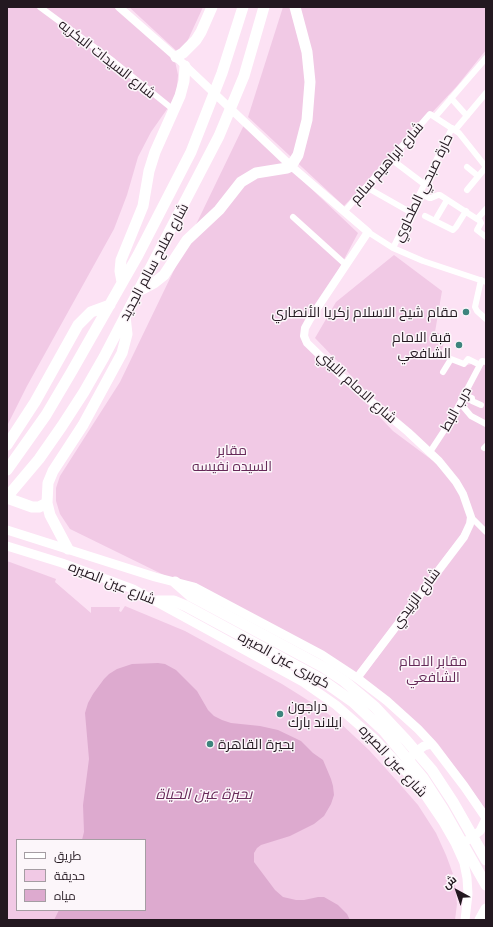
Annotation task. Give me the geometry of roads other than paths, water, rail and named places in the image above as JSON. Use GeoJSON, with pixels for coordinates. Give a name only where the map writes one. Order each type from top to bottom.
{"type":"FeatureCollection","features":[{"type":"Feature","properties":{"kind":"highway"},"geometry":{"type":"LineString","coordinates":[[176,57],[187,50],[196,40],[212,7]]}},
{"type":"Feature","properties":{"kind":"highway","name":"شارع صلاح سالم الجديد"},"geometry":{"type":"LineString","coordinates":[[7,470],[46,416],[97,328],[138,255],[191,152],[222,73],[243,7]]}},
{"type":"Feature","properties":{"kind":"highway","name":"شارع صلاح سالم الجديد"},"geometry":{"type":"LineString","coordinates":[[7,497],[39,459],[91,381],[152,265],[219,136],[244,76],[264,7]]}},
{"type":"Feature","properties":{"kind":"highway"},"geometry":{"type":"LineString","coordinates":[[137,292],[154,283],[164,275],[187,240],[219,210],[237,186],[246,178],[256,173],[282,170],[291,166],[298,155],[304,132],[310,82],[306,52],[296,7]]}},
{"type":"Feature","properties":{"kind":"highway"},"geometry":{"type":"LineString","coordinates":[[122,282],[120,271],[122,260],[143,206],[149,171],[155,152],[174,111],[182,89],[185,66]]}},
{"type":"Feature","properties":{"kind":"highway"},"geometry":{"type":"LineString","coordinates":[[7,445],[35,402],[78,325],[91,312],[110,304]]}},
{"type":"Feature","properties":{"kind":"highway"},"geometry":{"type":"LineString","coordinates":[[68,549],[52,521],[47,503],[48,483],[53,471],[83,425],[122,353],[127,334],[125,316]]}},
{"type":"Feature","properties":{"kind":"highway"},"geometry":{"type":"LineString","coordinates":[[7,497],[32,507],[39,507],[47,503]]}},
{"type":"Feature","properties":{"kind":"highway","name":"كوبرى عين الصيره"},"geometry":{"type":"LineString","coordinates":[[175,582],[191,596],[323,667],[344,681],[375,707],[402,734],[432,770],[453,802],[486,860]]}},
{"type":"Feature","properties":{"kind":"highway","name":"كوبرى عين الصيره"},"geometry":{"type":"LineString","coordinates":[[157,601],[174,601],[186,606],[320,678],[353,702],[384,731],[423,778],[443,809],[486,885]]}},
{"type":"Feature","properties":{"kind":"highway"},"geometry":{"type":"LineString","coordinates":[[480,920],[486,909]]}},
{"type":"Feature","properties":{"kind":"main road","name":"شارع عين الصيره"},"geometry":{"type":"LineString","coordinates":[[7,530],[155,577],[194,586],[322,655],[357,678],[387,701],[418,729],[432,744],[486,818]]}},
{"type":"Feature","properties":{"kind":"main road","name":"شارع عين الصيره"},"geometry":{"type":"LineString","coordinates":[[7,546],[133,589],[303,682],[336,705],[376,740],[407,773],[432,804],[455,843],[464,863],[468,878],[466,920]]}},
{"type":"Feature","properties":{"kind":"main road"},"geometry":{"type":"LineString","coordinates":[[407,773],[411,757],[420,748],[432,744]]}},
{"type":"Feature","properties":{"kind":"main road"},"geometry":{"type":"LineString","coordinates":[[455,843],[462,842],[475,836],[480,831],[486,818]]}},
{"type":"Feature","properties":{"kind":"street","name":"شارع السيدات البكريه"},"geometry":{"type":"LineString","coordinates":[[40,7],[113,61],[174,111]]}},
{"type":"Feature","properties":{"kind":"street"},"geometry":{"type":"LineString","coordinates":[[119,7],[176,57],[291,166],[368,232],[393,248],[423,261],[484,280],[475,307],[477,311],[486,318]]}},
{"type":"Feature","properties":{"kind":"street","name":"شارع ابراهيم سالم"},"geometry":{"type":"LineString","coordinates":[[344,212],[390,159],[432,115],[451,98],[486,58]]}},
{"type":"Feature","properties":{"kind":"street","name":"حارة صبحي الطحاوي"},"geometry":{"type":"LineString","coordinates":[[393,248],[424,184],[454,129],[486,94]]}},
{"type":"Feature","properties":{"kind":"street"},"geometry":{"type":"LineString","coordinates":[[451,98],[467,116]]}},
{"type":"Feature","properties":{"kind":"street"},"geometry":{"type":"LineString","coordinates":[[432,115],[460,133],[486,167],[467,190]]}},
{"type":"Feature","properties":{"kind":"street"},"geometry":{"type":"LineString","coordinates":[[390,159],[424,184]]}},
{"type":"Feature","properties":{"kind":"street"},"geometry":{"type":"LineString","coordinates":[[466,167],[478,176]]}},
{"type":"Feature","properties":{"kind":"street"},"geometry":{"type":"LineString","coordinates":[[366,187],[410,212]]}},
{"type":"Feature","properties":{"kind":"street"},"geometry":{"type":"LineString","coordinates":[[420,193],[429,198],[432,198],[438,194],[477,219],[481,222],[477,230],[486,237]]}},
{"type":"Feature","properties":{"kind":"street"},"geometry":{"type":"LineString","coordinates":[[436,217],[447,200]]}},
{"type":"Feature","properties":{"kind":"street"},"geometry":{"type":"LineString","coordinates":[[477,219],[486,209]]}},
{"type":"Feature","properties":{"kind":"street"},"geometry":{"type":"LineString","coordinates":[[425,216],[452,230],[456,227],[466,212]]}},
{"type":"Feature","properties":{"kind":"street"},"geometry":{"type":"LineString","coordinates":[[293,217],[345,264]]}},
{"type":"Feature","properties":{"kind":"street","name":"شارع الامام الليثي"},"geometry":{"type":"LineString","coordinates":[[368,232],[345,264],[310,319],[305,328],[304,336],[308,343],[340,375],[430,452],[456,482],[463,494],[471,517],[486,532]]}},
{"type":"Feature","properties":{"kind":"street","name":"درب البط"},"geometry":{"type":"LineString","coordinates":[[430,452],[482,365],[468,359],[464,364],[451,359],[443,372]]}},
{"type":"Feature","properties":{"kind":"street"},"geometry":{"type":"LineString","coordinates":[[482,365],[486,370]]}},
{"type":"Feature","properties":{"kind":"street"},"geometry":{"type":"LineString","coordinates":[[464,395],[472,398],[472,401],[481,405]]}},
{"type":"Feature","properties":{"kind":"street"},"geometry":{"type":"LineString","coordinates":[[460,403],[471,416],[486,425],[486,430]]}},
{"type":"Feature","properties":{"kind":"street","name":"شارع الزبيدي"},"geometry":{"type":"LineString","coordinates":[[357,678],[464,537],[470,524],[471,517]]}},
{"type":"Feature","properties":{"kind":"water","name":"بحيرة عين الحياة"},"geometry":{"type":"Polygon","coordinates":[[[132,664],[165,664],[176,670],[197,691],[208,710],[214,716],[231,723],[260,726],[278,730],[301,741],[313,753],[323,760],[331,779],[334,795],[324,816],[314,824],[290,836],[261,845],[254,853],[254,862],[275,890],[283,897],[304,900],[324,897],[338,905],[347,914],[350,920],[54,920],[58,911],[146,911],[146,839],[82,839],[84,832],[83,805],[89,759],[85,713],[93,694],[104,679],[117,669],[132,664]]]}},
{"type":"Feature","properties":{"kind":"place","name":"مقام شيخ الاسلام زكريا الأنصاري"},"geometry":{"type":"Point","coordinates":[466,312]}},
{"type":"Feature","properties":{"kind":"place","name":"قبة الامام الشافعي"},"geometry":{"type":"Point","coordinates":[459,345]}},
{"type":"Feature","properties":{"kind":"place","name":"دراجون ايلاند بارك"},"geometry":{"type":"Point","coordinates":[280,714]}},
{"type":"Feature","properties":{"kind":"place","name":"بحيرة القاهرة"},"geometry":{"type":"Point","coordinates":[210,744]}},
{"type":"Feature","properties":{"kind":"park label","name":"مقابر السيده نفيسه"},"geometry":{"type":"Point","coordinates":[232,458]}},
{"type":"Feature","properties":{"kind":"park label","name":"مقابر الامام الشافعي"},"geometry":{"type":"Point","coordinates":[433,670]}}]}
